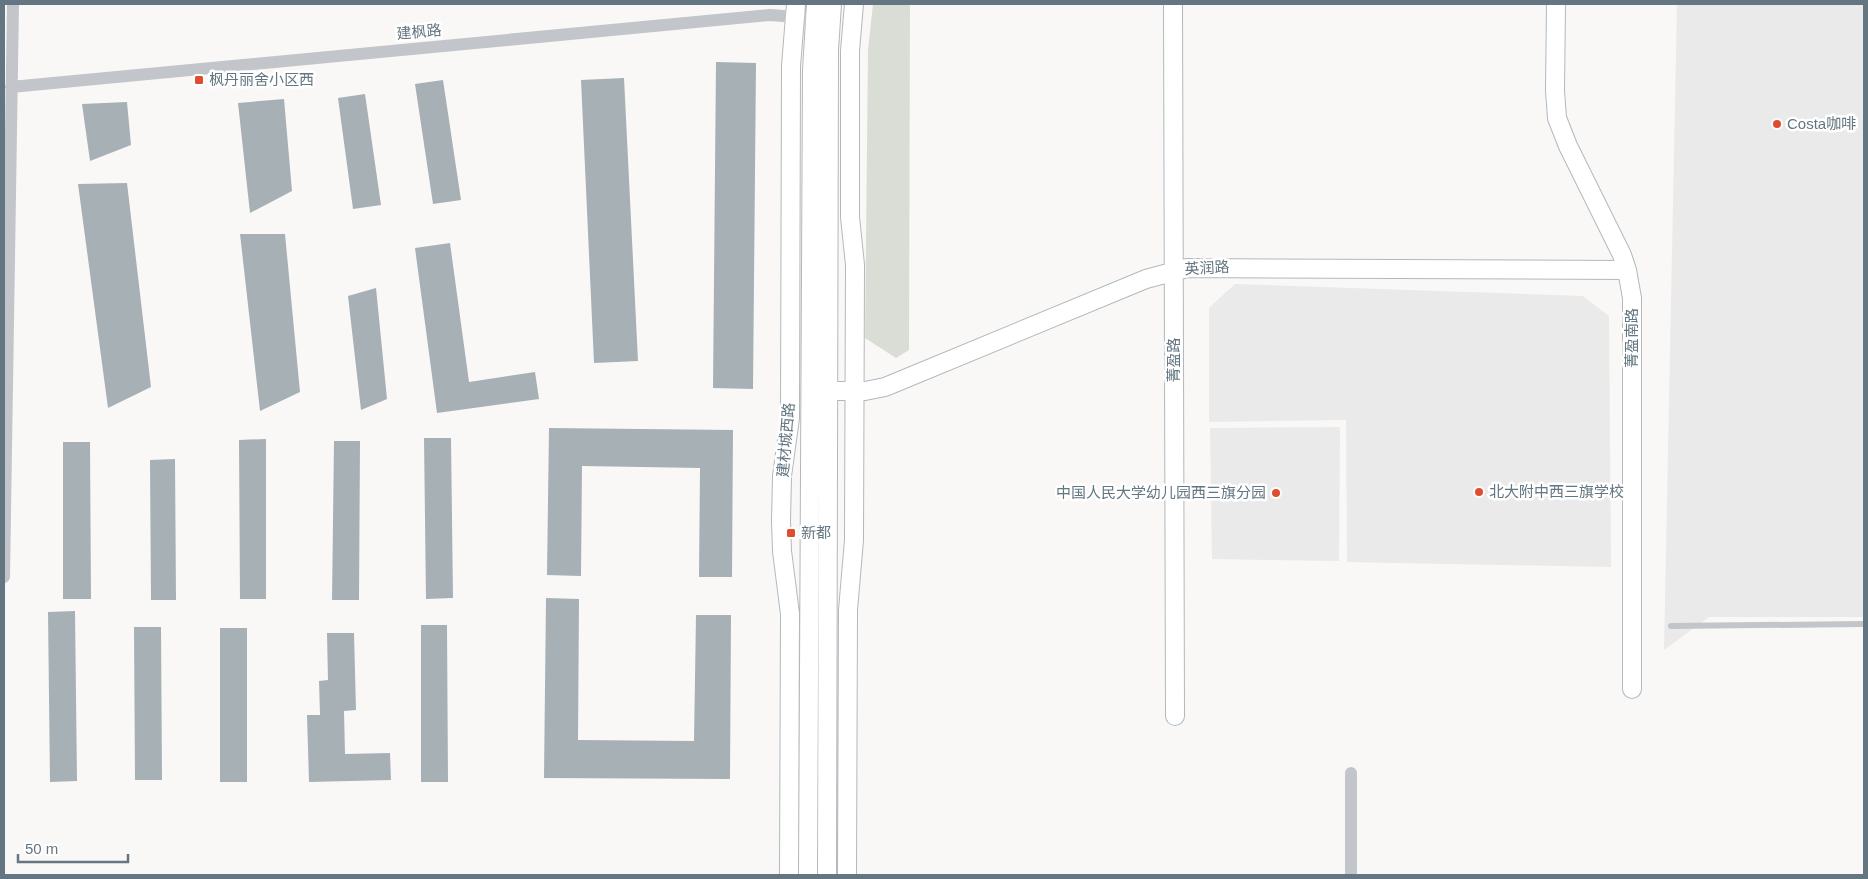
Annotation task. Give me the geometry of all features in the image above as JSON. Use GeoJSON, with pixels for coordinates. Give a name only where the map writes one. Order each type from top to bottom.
{"type":"FeatureCollection","features":[{"type":"Feature","properties":{"kind":"street"},"geometry":{"type":"LineString","coordinates":[[4,577],[13,4]]}},
{"type":"Feature","properties":{"kind":"street"},"geometry":{"type":"LineString","coordinates":[[847,875],[848,610],[854,540],[855,265],[850,217],[850,51],[854,4]]}},
{"type":"Feature","properties":{"kind":"street","name":"菁盈路"},"geometry":{"type":"LineString","coordinates":[[1173,4],[1175,716]]}},
{"type":"Feature","properties":{"kind":"street","name":"菁盈南路"},"geometry":{"type":"LineString","coordinates":[[1556,4],[1555,91],[1557,118],[1568,146],[1622,255],[1632,298],[1632,689]]}},
{"type":"Feature","properties":{"kind":"street","name":"建枫路"},"geometry":{"type":"LineString","coordinates":[[12,87],[770,15],[795,10],[823,11]]}},
{"type":"Feature","properties":{"kind":"street","name":"建材城西路"},"geometry":{"type":"LineString","coordinates":[[789,875],[790,614],[782,551],[781,521],[782,476],[790,418],[791,76],[795,10]]}},
{"type":"Feature","properties":{"kind":"street"},"geometry":{"type":"LineString","coordinates":[[823,11],[828,391],[827,875]]}},
{"type":"Feature","properties":{"kind":"street","name":"建材城西路"},"geometry":{"type":"LineString","coordinates":[[808,875],[812,80],[823,11]]}},
{"type":"Feature","properties":{"kind":"street","name":"英润路"},"geometry":{"type":"LineString","coordinates":[[810,392],[874,390],[892,385],[1146,279],[1173,271],[1200,267],[1627,270]]}},
{"type":"Feature","properties":{"kind":"street"},"geometry":{"type":"LineString","coordinates":[[1351,773],[1351,875]]}},
{"type":"Feature","properties":{"kind":"lane"},"geometry":{"type":"LineString","coordinates":[[1671,626],[1864,624]]}},
{"type":"Feature","properties":{"kind":"shaded area"},"geometry":{"type":"Polygon","coordinates":[[[873,4],[910,4],[909,350],[896,358],[865,338],[868,50],[873,4]]]}},
{"type":"Feature","properties":{"kind":"shaded area"},"geometry":{"type":"Polygon","coordinates":[[[1677,4],[1864,4],[1864,617],[1709,617],[1664,650],[1677,4]]]}},
{"type":"Feature","properties":{"kind":"shaded area","name":"北大附中西三旗学校"},"geometry":{"type":"Polygon","coordinates":[[[1235,284],[1583,296],[1609,316],[1611,567],[1347,562],[1346,420],[1209,422],[1209,308],[1235,284]]]}},
{"type":"Feature","properties":{"kind":"shaded area","name":"中国人民大学幼儿园西三旗分园"},"geometry":{"type":"Polygon","coordinates":[[[1340,427],[1339,561],[1212,559],[1210,428],[1340,427]]]}},
{"type":"Feature","properties":{"kind":"building"},"geometry":{"type":"Polygon","coordinates":[[[716,62],[756,63],[753,389],[713,388],[716,62]]]}},
{"type":"Feature","properties":{"kind":"building"},"geometry":{"type":"Polygon","coordinates":[[[624,78],[638,361],[594,363],[581,80],[624,78]]]}},
{"type":"Feature","properties":{"kind":"building"},"geometry":{"type":"Polygon","coordinates":[[[443,80],[461,200],[433,204],[415,84],[443,80]]]}},
{"type":"Feature","properties":{"kind":"building"},"geometry":{"type":"Polygon","coordinates":[[[365,94],[381,205],[353,209],[338,98],[365,94]]]}},
{"type":"Feature","properties":{"kind":"building"},"geometry":{"type":"Polygon","coordinates":[[[284,99],[292,191],[250,213],[238,103],[284,99]]]}},
{"type":"Feature","properties":{"kind":"building"},"geometry":{"type":"Polygon","coordinates":[[[127,102],[131,145],[90,161],[82,104],[127,102]]]}},
{"type":"Feature","properties":{"kind":"building"},"geometry":{"type":"Polygon","coordinates":[[[127,183],[151,387],[108,408],[78,184],[127,183]]]}},
{"type":"Feature","properties":{"kind":"building"},"geometry":{"type":"Polygon","coordinates":[[[240,234],[285,234],[300,392],[260,411],[240,234]]]}},
{"type":"Feature","properties":{"kind":"building"},"geometry":{"type":"Polygon","coordinates":[[[450,243],[469,382],[535,372],[539,399],[437,413],[415,248],[450,243]]]}},
{"type":"Feature","properties":{"kind":"building"},"geometry":{"type":"Polygon","coordinates":[[[376,288],[387,399],[361,410],[348,296],[376,288]]]}},
{"type":"Feature","properties":{"kind":"building"},"geometry":{"type":"Polygon","coordinates":[[[549,428],[733,430],[732,577],[699,577],[700,468],[582,466],[581,576],[547,575],[549,428]]]}},
{"type":"Feature","properties":{"kind":"building"},"geometry":{"type":"Polygon","coordinates":[[[424,438],[451,438],[453,598],[426,599],[424,438]]]}},
{"type":"Feature","properties":{"kind":"building"},"geometry":{"type":"Polygon","coordinates":[[[266,439],[266,599],[240,599],[239,440],[266,439]]]}},
{"type":"Feature","properties":{"kind":"building"},"geometry":{"type":"Polygon","coordinates":[[[334,441],[360,441],[359,600],[332,600],[334,441]]]}},
{"type":"Feature","properties":{"kind":"building"},"geometry":{"type":"Polygon","coordinates":[[[63,442],[90,442],[91,599],[63,599],[63,442]]]}},
{"type":"Feature","properties":{"kind":"building"},"geometry":{"type":"Polygon","coordinates":[[[175,459],[176,600],[151,600],[150,460],[175,459]]]}},
{"type":"Feature","properties":{"kind":"building"},"geometry":{"type":"Polygon","coordinates":[[[546,598],[579,599],[578,740],[694,741],[696,615],[731,615],[730,779],[544,778],[546,598]]]}},
{"type":"Feature","properties":{"kind":"building"},"geometry":{"type":"Polygon","coordinates":[[[75,611],[77,781],[50,782],[48,612],[75,611]]]}},
{"type":"Feature","properties":{"kind":"building"},"geometry":{"type":"Polygon","coordinates":[[[421,625],[447,625],[448,782],[421,782],[421,625]]]}},
{"type":"Feature","properties":{"kind":"building"},"geometry":{"type":"Polygon","coordinates":[[[134,627],[161,627],[162,780],[135,780],[134,627]]]}},
{"type":"Feature","properties":{"kind":"building"},"geometry":{"type":"Polygon","coordinates":[[[220,628],[247,628],[247,782],[220,782],[220,628]]]}},
{"type":"Feature","properties":{"kind":"building"},"geometry":{"type":"Polygon","coordinates":[[[327,633],[354,633],[356,710],[344,711],[345,754],[390,753],[391,780],[309,782],[307,715],[320,715],[319,681],[328,680],[327,633]]]}},
{"type":"Feature","properties":{"kind":"place","name":"枫丹丽舍小区西"},"geometry":{"type":"Point","coordinates":[199,80]}},
{"type":"Feature","properties":{"kind":"place","name":"Costa咖啡"},"geometry":{"type":"Point","coordinates":[1777,124]}},
{"type":"Feature","properties":{"kind":"place","name":"北大附中西三旗学校"},"geometry":{"type":"Point","coordinates":[1479,492]}},
{"type":"Feature","properties":{"kind":"place","name":"中国人民大学幼儿园西三旗分园"},"geometry":{"type":"Point","coordinates":[1276,493]}},
{"type":"Feature","properties":{"kind":"place","name":"新都"},"geometry":{"type":"Point","coordinates":[791,533]}}]}
